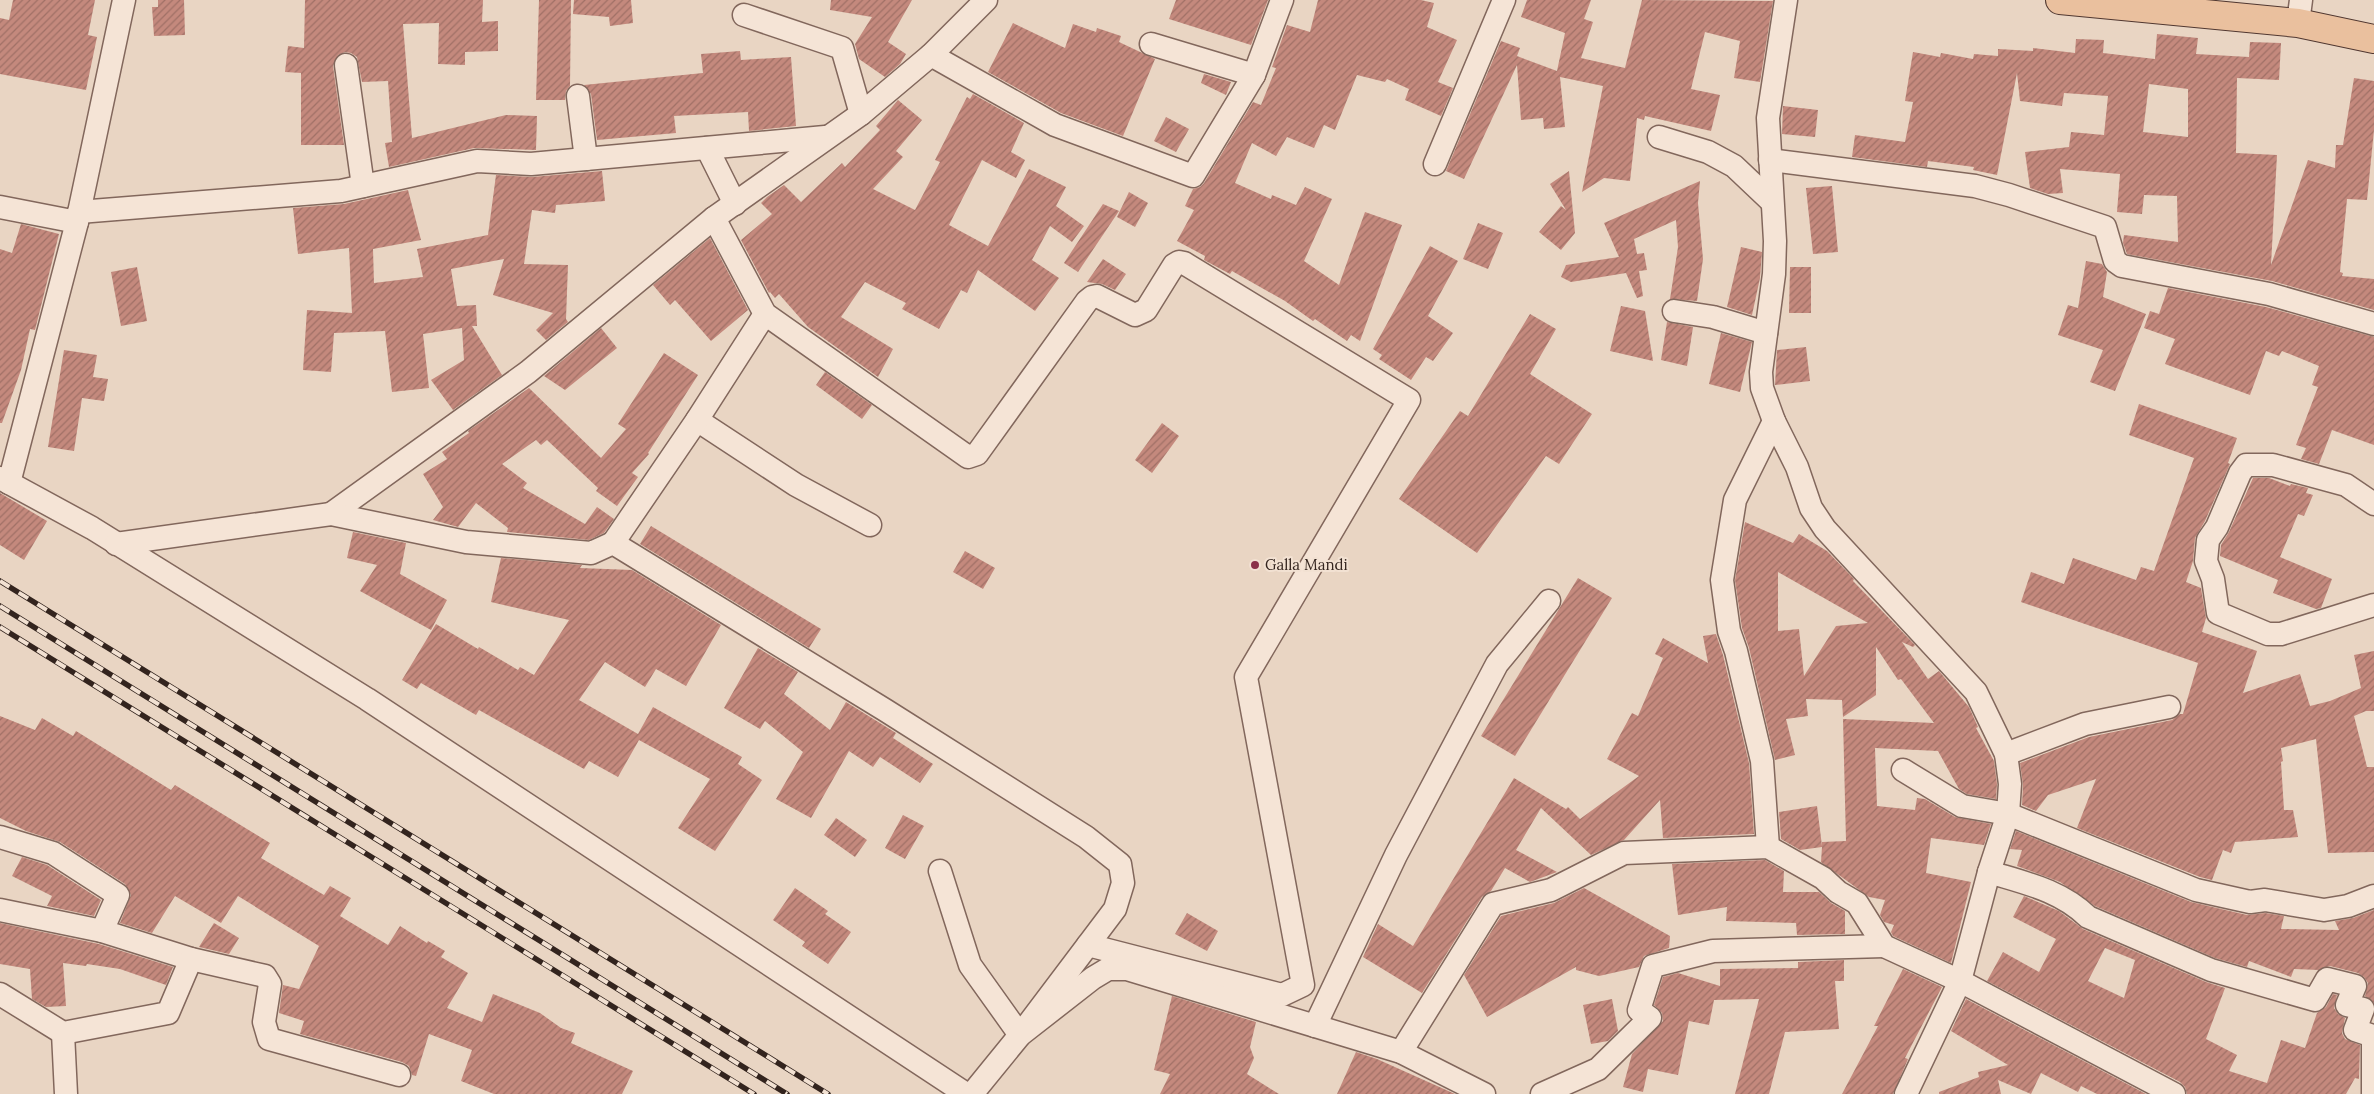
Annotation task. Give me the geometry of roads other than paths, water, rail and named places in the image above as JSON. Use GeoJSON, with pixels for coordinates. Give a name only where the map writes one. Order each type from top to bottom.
{"type":"FeatureCollection","features":[{"type":"Feature","properties":{"kind":"main road"},"geometry":{"type":"LineString","coordinates":[[2060,0],[2300,12],[2374,39]]}},
{"type":"Feature","properties":{"kind":"street"},"geometry":{"type":"LineString","coordinates":[[124,0],[78,217],[4,480],[92,528],[367,699],[966,1094]]}},
{"type":"Feature","properties":{"kind":"street"},"geometry":{"type":"LineString","coordinates":[[331,514],[528,372],[714,218],[861,114],[931,55],[986,0]]}},
{"type":"Feature","properties":{"kind":"street"},"geometry":{"type":"LineString","coordinates":[[931,55],[1056,125],[1193,176],[1254,75],[1282,0]]}},
{"type":"Feature","properties":{"kind":"street"},"geometry":{"type":"LineString","coordinates":[[1435,164],[1504,0]]}},
{"type":"Feature","properties":{"kind":"street"},"geometry":{"type":"LineString","coordinates":[[1786,0],[1768,118],[1775,241],[1774,274],[1761,372],[1762,388],[1774,421],[1796,467],[1811,508],[1825,529],[1976,692],[2006,754],[2010,784],[2008,814],[1989,872],[1960,981],[1906,1094]]}},
{"type":"Feature","properties":{"kind":"street"},"geometry":{"type":"LineString","coordinates":[[744,15],[842,48],[861,114]]}},
{"type":"Feature","properties":{"kind":"street"},"geometry":{"type":"LineString","coordinates":[[1151,44],[1254,75]]}},
{"type":"Feature","properties":{"kind":"street"},"geometry":{"type":"LineString","coordinates":[[346,65],[363,186]]}},
{"type":"Feature","properties":{"kind":"street"},"geometry":{"type":"LineString","coordinates":[[578,96],[586,159]]}},
{"type":"Feature","properties":{"kind":"street"},"geometry":{"type":"LineString","coordinates":[[0,207],[78,217],[340,191],[477,161],[531,164],[826,137]]}},
{"type":"Feature","properties":{"kind":"street"},"geometry":{"type":"LineString","coordinates":[[1659,137],[1708,152],[1734,166],[1772,202]]}},
{"type":"Feature","properties":{"kind":"street"},"geometry":{"type":"LineString","coordinates":[[707,148],[735,204]]}},
{"type":"Feature","properties":{"kind":"street"},"geometry":{"type":"LineString","coordinates":[[1770,160],[1975,186],[2009,194],[2106,227],[2116,261],[2122,266],[2269,294],[2374,324]]}},
{"type":"Feature","properties":{"kind":"street"},"geometry":{"type":"LineString","coordinates":[[714,218],[765,314],[968,457],[977,454],[1092,296],[1097,296],[1135,314],[1141,313],[1146,310],[1174,264],[1179,262],[1184,263],[1409,400],[1246,677],[1303,985],[1282,995],[1088,945]]}},
{"type":"Feature","properties":{"kind":"street"},"geometry":{"type":"LineString","coordinates":[[1674,311],[1713,317],[1766,333]]}},
{"type":"Feature","properties":{"kind":"street"},"geometry":{"type":"LineString","coordinates":[[116,544],[331,514],[466,542],[591,553],[613,543],[697,420],[765,314]]}},
{"type":"Feature","properties":{"kind":"street"},"geometry":{"type":"LineString","coordinates":[[697,420],[796,485],[870,525]]}},
{"type":"Feature","properties":{"kind":"street"},"geometry":{"type":"LineString","coordinates":[[1768,847],[1762,761],[1736,651],[1729,631],[1722,580],[1735,500],[1774,421]]}},
{"type":"Feature","properties":{"kind":"street"},"geometry":{"type":"LineString","coordinates":[[2374,504],[2346,485],[2273,465],[2246,465],[2240,472],[2217,527],[2208,540],[2206,561],[2214,579],[2218,613],[2268,634],[2281,634],[2374,605]]}},
{"type":"Feature","properties":{"kind":"street"},"geometry":{"type":"LineString","coordinates":[[613,543],[1086,836],[1120,864],[1123,882],[1115,909],[1020,1035],[972,1094]]}},
{"type":"Feature","properties":{"kind":"street"},"geometry":{"type":"LineString","coordinates":[[1315,1026],[1396,855],[1497,664],[1549,600]]}},
{"type":"Feature","properties":{"kind":"street"},"geometry":{"type":"LineString","coordinates":[[2006,754],[2085,724],[2169,707]]}},
{"type":"Feature","properties":{"kind":"street"},"geometry":{"type":"LineString","coordinates":[[1903,770],[1962,806],[2008,814],[2196,890],[2250,902],[2269,900],[2324,910],[2348,906],[2374,896]]}},
{"type":"Feature","properties":{"kind":"street"},"geometry":{"type":"LineString","coordinates":[[0,837],[53,853],[118,895],[102,931]]}},
{"type":"Feature","properties":{"kind":"street"},"geometry":{"type":"LineString","coordinates":[[1401,1052],[1493,904],[1551,890],[1624,853],[1768,847],[1823,878],[1838,892],[1857,903],[1884,946]]}},
{"type":"Feature","properties":{"kind":"street"},"geometry":{"type":"LineString","coordinates":[[940,872],[970,965],[1020,1035]]}},
{"type":"Feature","properties":{"kind":"street"},"geometry":{"type":"LineString","coordinates":[[1989,872],[2054,892],[2075,905],[2088,917],[2211,970],[2315,1000],[2328,979],[2355,986],[2347,1005],[2363,1009],[2355,1030],[2373,1036],[2373,1094]]}},
{"type":"Feature","properties":{"kind":"street"},"geometry":{"type":"LineString","coordinates":[[0,910],[102,931],[191,959],[265,976],[270,984],[264,1022],[269,1039],[399,1075]]}},
{"type":"Feature","properties":{"kind":"street"},"geometry":{"type":"LineString","coordinates":[[1542,1094],[1598,1069],[1650,1018],[1639,1010],[1653,966],[1713,951],[1884,946],[1960,981],[2174,1094]]}},
{"type":"Feature","properties":{"kind":"street"},"geometry":{"type":"LineString","coordinates":[[0,994],[63,1033],[168,1013],[191,959]]}},
{"type":"Feature","properties":{"kind":"street"},"geometry":{"type":"LineString","coordinates":[[1020,1035],[1093,978],[1108,969],[1127,969],[1401,1052],[1484,1094]]}},
{"type":"Feature","properties":{"kind":"street"},"geometry":{"type":"LineString","coordinates":[[63,1033],[66,1094]]}},
{"type":"Feature","properties":{"kind":"railway"},"geometry":{"type":"LineString","coordinates":[[0,581],[828,1094]]}},
{"type":"Feature","properties":{"kind":"railway"},"geometry":{"type":"LineString","coordinates":[[0,606],[787,1094]]}},
{"type":"Feature","properties":{"kind":"railway"},"geometry":{"type":"LineString","coordinates":[[0,627],[754,1094]]}},
{"type":"Feature","properties":{"kind":"place","name":"Galla Mandi"},"geometry":{"type":"Point","coordinates":[1255,565]}}]}
